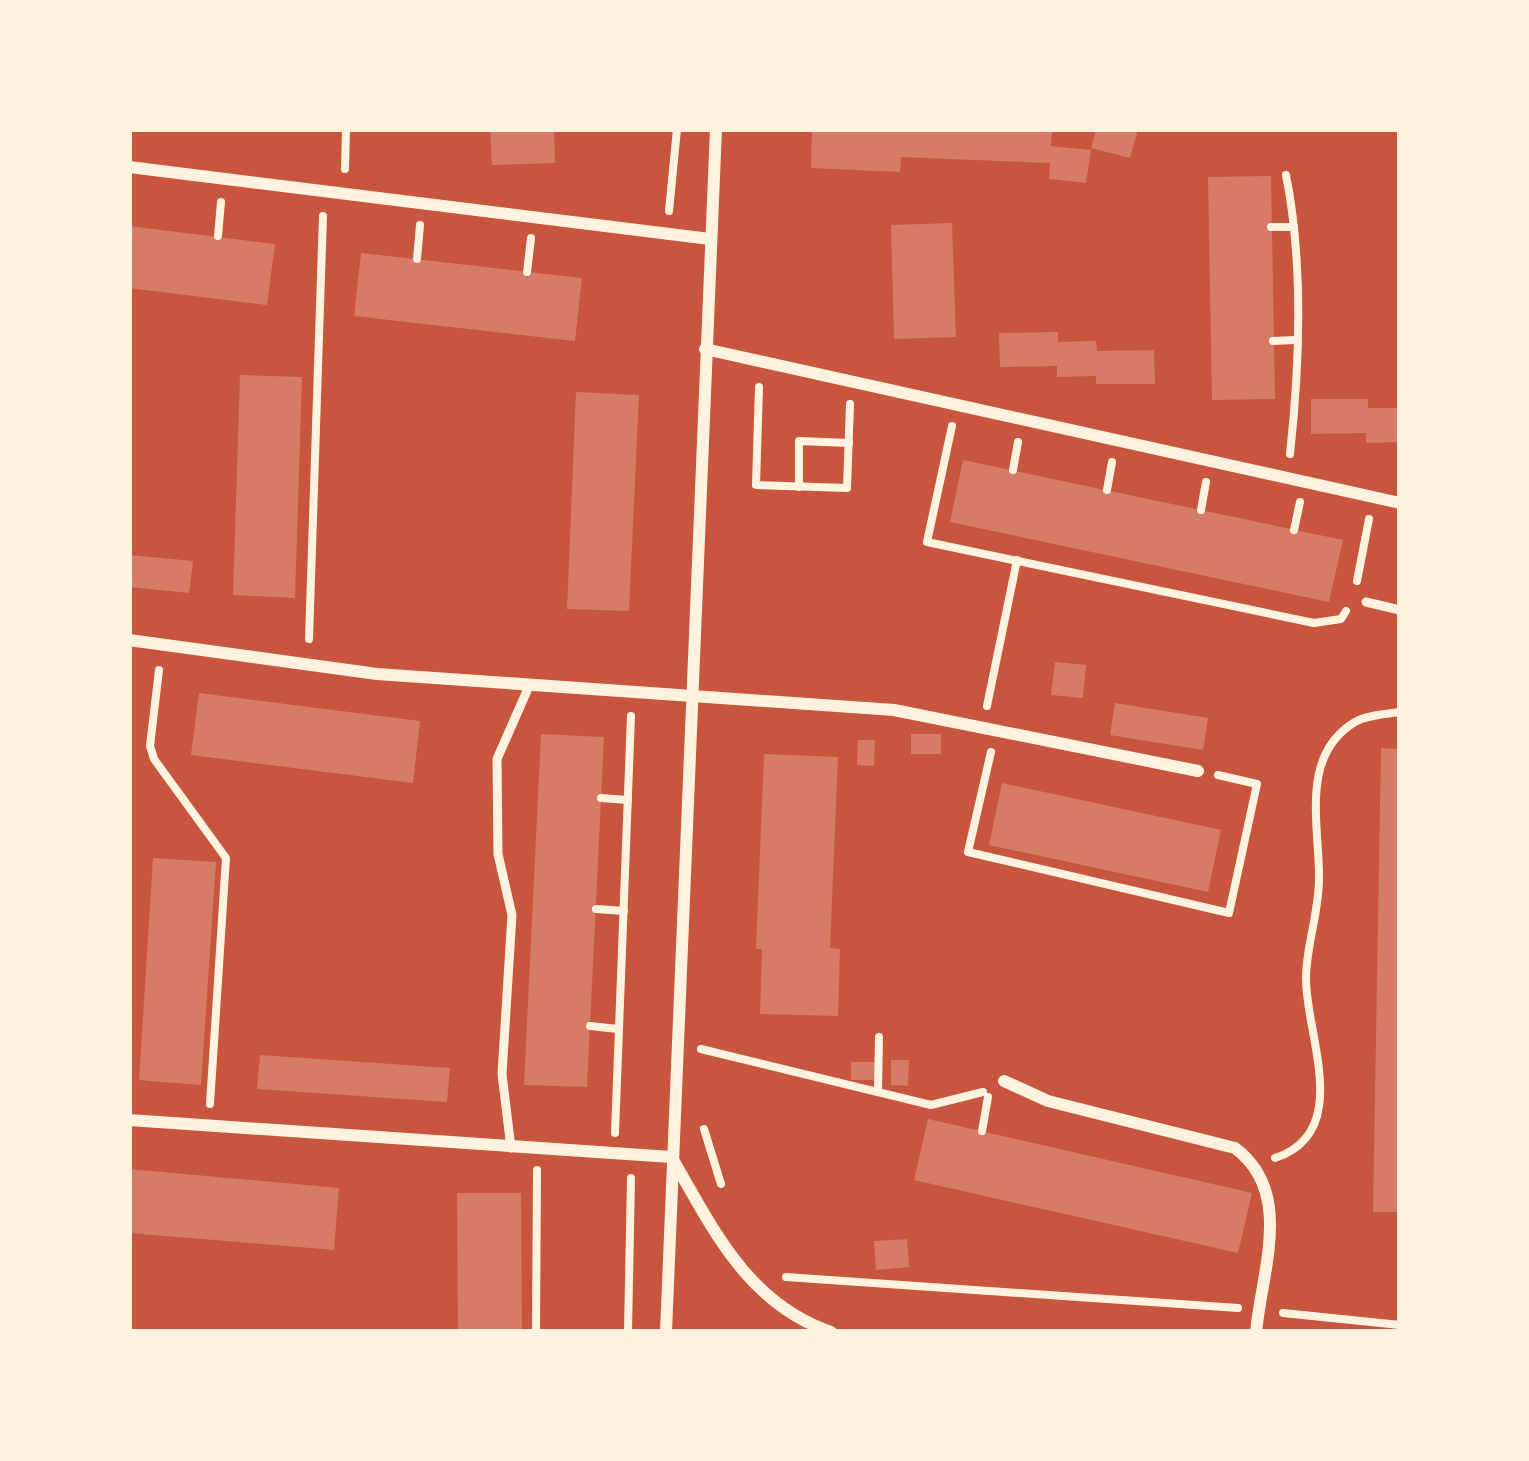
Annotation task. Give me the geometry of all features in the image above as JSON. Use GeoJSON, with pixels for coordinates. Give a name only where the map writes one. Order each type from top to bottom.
{"type":"FeatureCollection","features":[{"type":"Feature","properties":{"kind":"street"},"geometry":{"type":"LineString","coordinates":[[666,1332],[716,129]]}},
{"type":"Feature","properties":{"kind":"street"},"geometry":{"type":"LineString","coordinates":[[129,167],[710,238]]}},
{"type":"Feature","properties":{"kind":"street"},"geometry":{"type":"LineString","coordinates":[[705,349],[1400,503]]}},
{"type":"Feature","properties":{"kind":"street"},"geometry":{"type":"LineString","coordinates":[[129,640],[308,664],[894,710],[1198,771]]}},
{"type":"Feature","properties":{"kind":"street"},"geometry":{"type":"LineString","coordinates":[[1004,1081],[1048,1101],[1235,1148],[1257,1164],[1268,1185],[1270,1221],[1256,1332]]}},
{"type":"Feature","properties":{"kind":"street"},"geometry":{"type":"LineString","coordinates":[[129,1120],[614,1157],[671,1157]]}},
{"type":"Feature","properties":{"kind":"street"},"geometry":{"type":"LineString","coordinates":[[671,1157],[721,1245],[761,1292],[797,1320],[831,1332]]}},
{"type":"Feature","properties":{"kind":"lane"},"geometry":{"type":"LineString","coordinates":[[1366,602],[1400,610]]}},
{"type":"Feature","properties":{"kind":"lane"},"geometry":{"type":"LineString","coordinates":[[511,1148],[502,1074],[512,915],[497,854],[497,759],[530,683]]}},
{"type":"Feature","properties":{"kind":"path"},"geometry":{"type":"LineString","coordinates":[[342,193],[346,129]]}},
{"type":"Feature","properties":{"kind":"path"},"geometry":{"type":"LineString","coordinates":[[670,233],[677,129]]}},
{"type":"Feature","properties":{"kind":"path"},"geometry":{"type":"LineString","coordinates":[[1286,175],[1294,227],[1298,383],[1288,478]]}},
{"type":"Feature","properties":{"kind":"path"},"geometry":{"type":"LineString","coordinates":[[308,664],[324,190]]}},
{"type":"Feature","properties":{"kind":"path"},"geometry":{"type":"LineString","coordinates":[[1271,227],[1294,227]]}},
{"type":"Feature","properties":{"kind":"path"},"geometry":{"type":"LineString","coordinates":[[1274,341],[1295,340]]}},
{"type":"Feature","properties":{"kind":"path"},"geometry":{"type":"LineString","coordinates":[[760,361],[756,485],[847,488],[850,403]]}},
{"type":"Feature","properties":{"kind":"path"},"geometry":{"type":"LineString","coordinates":[[952,425],[927,542],[1314,623],[1341,619],[1353,600],[1370,514]]}},
{"type":"Feature","properties":{"kind":"path"},"geometry":{"type":"LineString","coordinates":[[300,434],[316,435]]}},
{"type":"Feature","properties":{"kind":"path"},"geometry":{"type":"LineString","coordinates":[[1013,470],[1019,439]]}},
{"type":"Feature","properties":{"kind":"path"},"geometry":{"type":"LineString","coordinates":[[799,487],[799,441],[849,443]]}},
{"type":"Feature","properties":{"kind":"path"},"geometry":{"type":"LineString","coordinates":[[1107,490],[1113,459]]}},
{"type":"Feature","properties":{"kind":"path"},"geometry":{"type":"LineString","coordinates":[[1201,510],[1207,479]]}},
{"type":"Feature","properties":{"kind":"path"},"geometry":{"type":"LineString","coordinates":[[1294,530],[1300,499]]}},
{"type":"Feature","properties":{"kind":"path"},"geometry":{"type":"LineString","coordinates":[[1017,560],[968,852],[1229,913],[1257,784],[1198,771]]}},
{"type":"Feature","properties":{"kind":"path"},"geometry":{"type":"LineString","coordinates":[[163,645],[150,746],[226,858],[210,1028],[209,1126]]}},
{"type":"Feature","properties":{"kind":"path"},"geometry":{"type":"LineString","coordinates":[[614,1157],[632,690]]}},
{"type":"Feature","properties":{"kind":"path"},"geometry":{"type":"LineString","coordinates":[[1257,1164],[1288,1154],[1316,1120],[1321,1092],[1306,976],[1320,876],[1313,795],[1327,753],[1355,722],[1400,712]]}},
{"type":"Feature","properties":{"kind":"path"},"geometry":{"type":"LineString","coordinates":[[601,798],[628,800]]}},
{"type":"Feature","properties":{"kind":"path"},"geometry":{"type":"LineString","coordinates":[[596,909],[624,911]]}},
{"type":"Feature","properties":{"kind":"path"},"geometry":{"type":"LineString","coordinates":[[590,1026],[619,1029]]}},
{"type":"Feature","properties":{"kind":"path"},"geometry":{"type":"LineString","coordinates":[[878,1091],[879,1037]]}},
{"type":"Feature","properties":{"kind":"path"},"geometry":{"type":"LineString","coordinates":[[696,1068],[695,1048],[932,1105],[990,1088],[982,1131]]}},
{"type":"Feature","properties":{"kind":"path"},"geometry":{"type":"LineString","coordinates":[[701,1109],[707,1149],[728,1204]]}},
{"type":"Feature","properties":{"kind":"path"},"geometry":{"type":"LineString","coordinates":[[536,1332],[538,1150]]}},
{"type":"Feature","properties":{"kind":"path"},"geometry":{"type":"LineString","coordinates":[[628,1332],[632,1157]]}},
{"type":"Feature","properties":{"kind":"path"},"geometry":{"type":"LineString","coordinates":[[770,1264],[781,1276],[1258,1310],[1400,1325]]}},
{"type":"Feature","properties":{"kind":"building"},"geometry":{"type":"Polygon","coordinates":[[[490,129],[554,129],[555,163],[492,165],[490,129]]]}},
{"type":"Feature","properties":{"kind":"building"},"geometry":{"type":"Polygon","coordinates":[[[812,129],[1052,131],[1051,146],[1091,150],[1086,183],[1049,179],[1050,163],[901,157],[900,172],[811,168],[812,129]]]}},
{"type":"Feature","properties":{"kind":"building"},"geometry":{"type":"Polygon","coordinates":[[[1096,129],[1138,129],[1130,158],[1091,148],[1096,129]]]}},
{"type":"Feature","properties":{"kind":"building"},"geometry":{"type":"Polygon","coordinates":[[[1271,176],[1275,399],[1212,400],[1208,177],[1271,176]]]}},
{"type":"Feature","properties":{"kind":"building"},"geometry":{"type":"Polygon","coordinates":[[[952,223],[956,337],[894,339],[891,225],[952,223]]]}},
{"type":"Feature","properties":{"kind":"building"},"geometry":{"type":"Polygon","coordinates":[[[129,226],[275,244],[267,305],[129,288],[129,226]]]}},
{"type":"Feature","properties":{"kind":"building"},"geometry":{"type":"Polygon","coordinates":[[[361,253],[582,278],[575,341],[354,316],[361,253]]]}},
{"type":"Feature","properties":{"kind":"building"},"geometry":{"type":"Polygon","coordinates":[[[1058,332],[1058,342],[1096,341],[1097,351],[1154,350],[1155,384],[1096,384],[1096,376],[1057,377],[1057,366],[1000,367],[999,333],[1058,332]]]}},
{"type":"Feature","properties":{"kind":"building"},"geometry":{"type":"Polygon","coordinates":[[[240,375],[302,377],[295,598],[233,595],[240,375]]]}},
{"type":"Feature","properties":{"kind":"building"},"geometry":{"type":"Polygon","coordinates":[[[576,392],[639,395],[629,611],[567,609],[576,392]]]}},
{"type":"Feature","properties":{"kind":"building"},"geometry":{"type":"Polygon","coordinates":[[[1311,399],[1368,399],[1368,408],[1400,408],[1400,442],[1366,443],[1366,433],[1311,434],[1311,399]]]}},
{"type":"Feature","properties":{"kind":"building"},"geometry":{"type":"Polygon","coordinates":[[[963,460],[1343,540],[1329,602],[950,522],[963,460]]]}},
{"type":"Feature","properties":{"kind":"building"},"geometry":{"type":"Polygon","coordinates":[[[129,555],[193,561],[189,593],[129,587],[129,555]]]}},
{"type":"Feature","properties":{"kind":"building"},"geometry":{"type":"Polygon","coordinates":[[[1055,662],[1086,665],[1083,698],[1051,695],[1055,662]]]}},
{"type":"Feature","properties":{"kind":"building"},"geometry":{"type":"Polygon","coordinates":[[[199,693],[420,721],[413,783],[191,755],[199,693]]]}},
{"type":"Feature","properties":{"kind":"building"},"geometry":{"type":"Polygon","coordinates":[[[1115,703],[1208,718],[1203,750],[1110,735],[1115,703]]]}},
{"type":"Feature","properties":{"kind":"building"},"geometry":{"type":"Polygon","coordinates":[[[541,734],[604,737],[587,1087],[524,1085],[541,734]]]}},
{"type":"Feature","properties":{"kind":"building"},"geometry":{"type":"Polygon","coordinates":[[[911,734],[941,734],[941,754],[911,754],[911,734]]]}},
{"type":"Feature","properties":{"kind":"building"},"geometry":{"type":"Polygon","coordinates":[[[858,740],[875,740],[874,766],[857,765],[858,740]]]}},
{"type":"Feature","properties":{"kind":"building"},"geometry":{"type":"Polygon","coordinates":[[[1381,748],[1400,749],[1400,1212],[1373,1212],[1381,748]]]}},
{"type":"Feature","properties":{"kind":"building"},"geometry":{"type":"Polygon","coordinates":[[[764,754],[838,757],[830,948],[840,949],[838,1016],[760,1014],[762,949],[756,949],[764,754]]]}},
{"type":"Feature","properties":{"kind":"building"},"geometry":{"type":"Polygon","coordinates":[[[1002,783],[1221,830],[1208,892],[989,845],[1002,783]]]}},
{"type":"Feature","properties":{"kind":"building"},"geometry":{"type":"Polygon","coordinates":[[[153,858],[216,862],[201,1085],[139,1080],[153,858]]]}},
{"type":"Feature","properties":{"kind":"building"},"geometry":{"type":"Polygon","coordinates":[[[260,1055],[450,1068],[447,1102],[257,1089],[260,1055]]]}},
{"type":"Feature","properties":{"kind":"building"},"geometry":{"type":"Polygon","coordinates":[[[891,1060],[909,1060],[908,1086],[891,1085],[891,1060]]]}},
{"type":"Feature","properties":{"kind":"building"},"geometry":{"type":"Polygon","coordinates":[[[851,1062],[876,1062],[876,1080],[851,1080],[851,1062]]]}},
{"type":"Feature","properties":{"kind":"building"},"geometry":{"type":"Polygon","coordinates":[[[928,1119],[1252,1193],[1238,1253],[914,1180],[928,1119]]]}},
{"type":"Feature","properties":{"kind":"building"},"geometry":{"type":"Polygon","coordinates":[[[129,1169],[339,1188],[334,1250],[129,1233],[129,1169]]]}},
{"type":"Feature","properties":{"kind":"building"},"geometry":{"type":"Polygon","coordinates":[[[457,1193],[521,1193],[522,1332],[458,1332],[457,1193]]]}},
{"type":"Feature","properties":{"kind":"building"},"geometry":{"type":"Polygon","coordinates":[[[907,1239],[909,1267],[876,1270],[874,1241],[907,1239]]]}}]}
